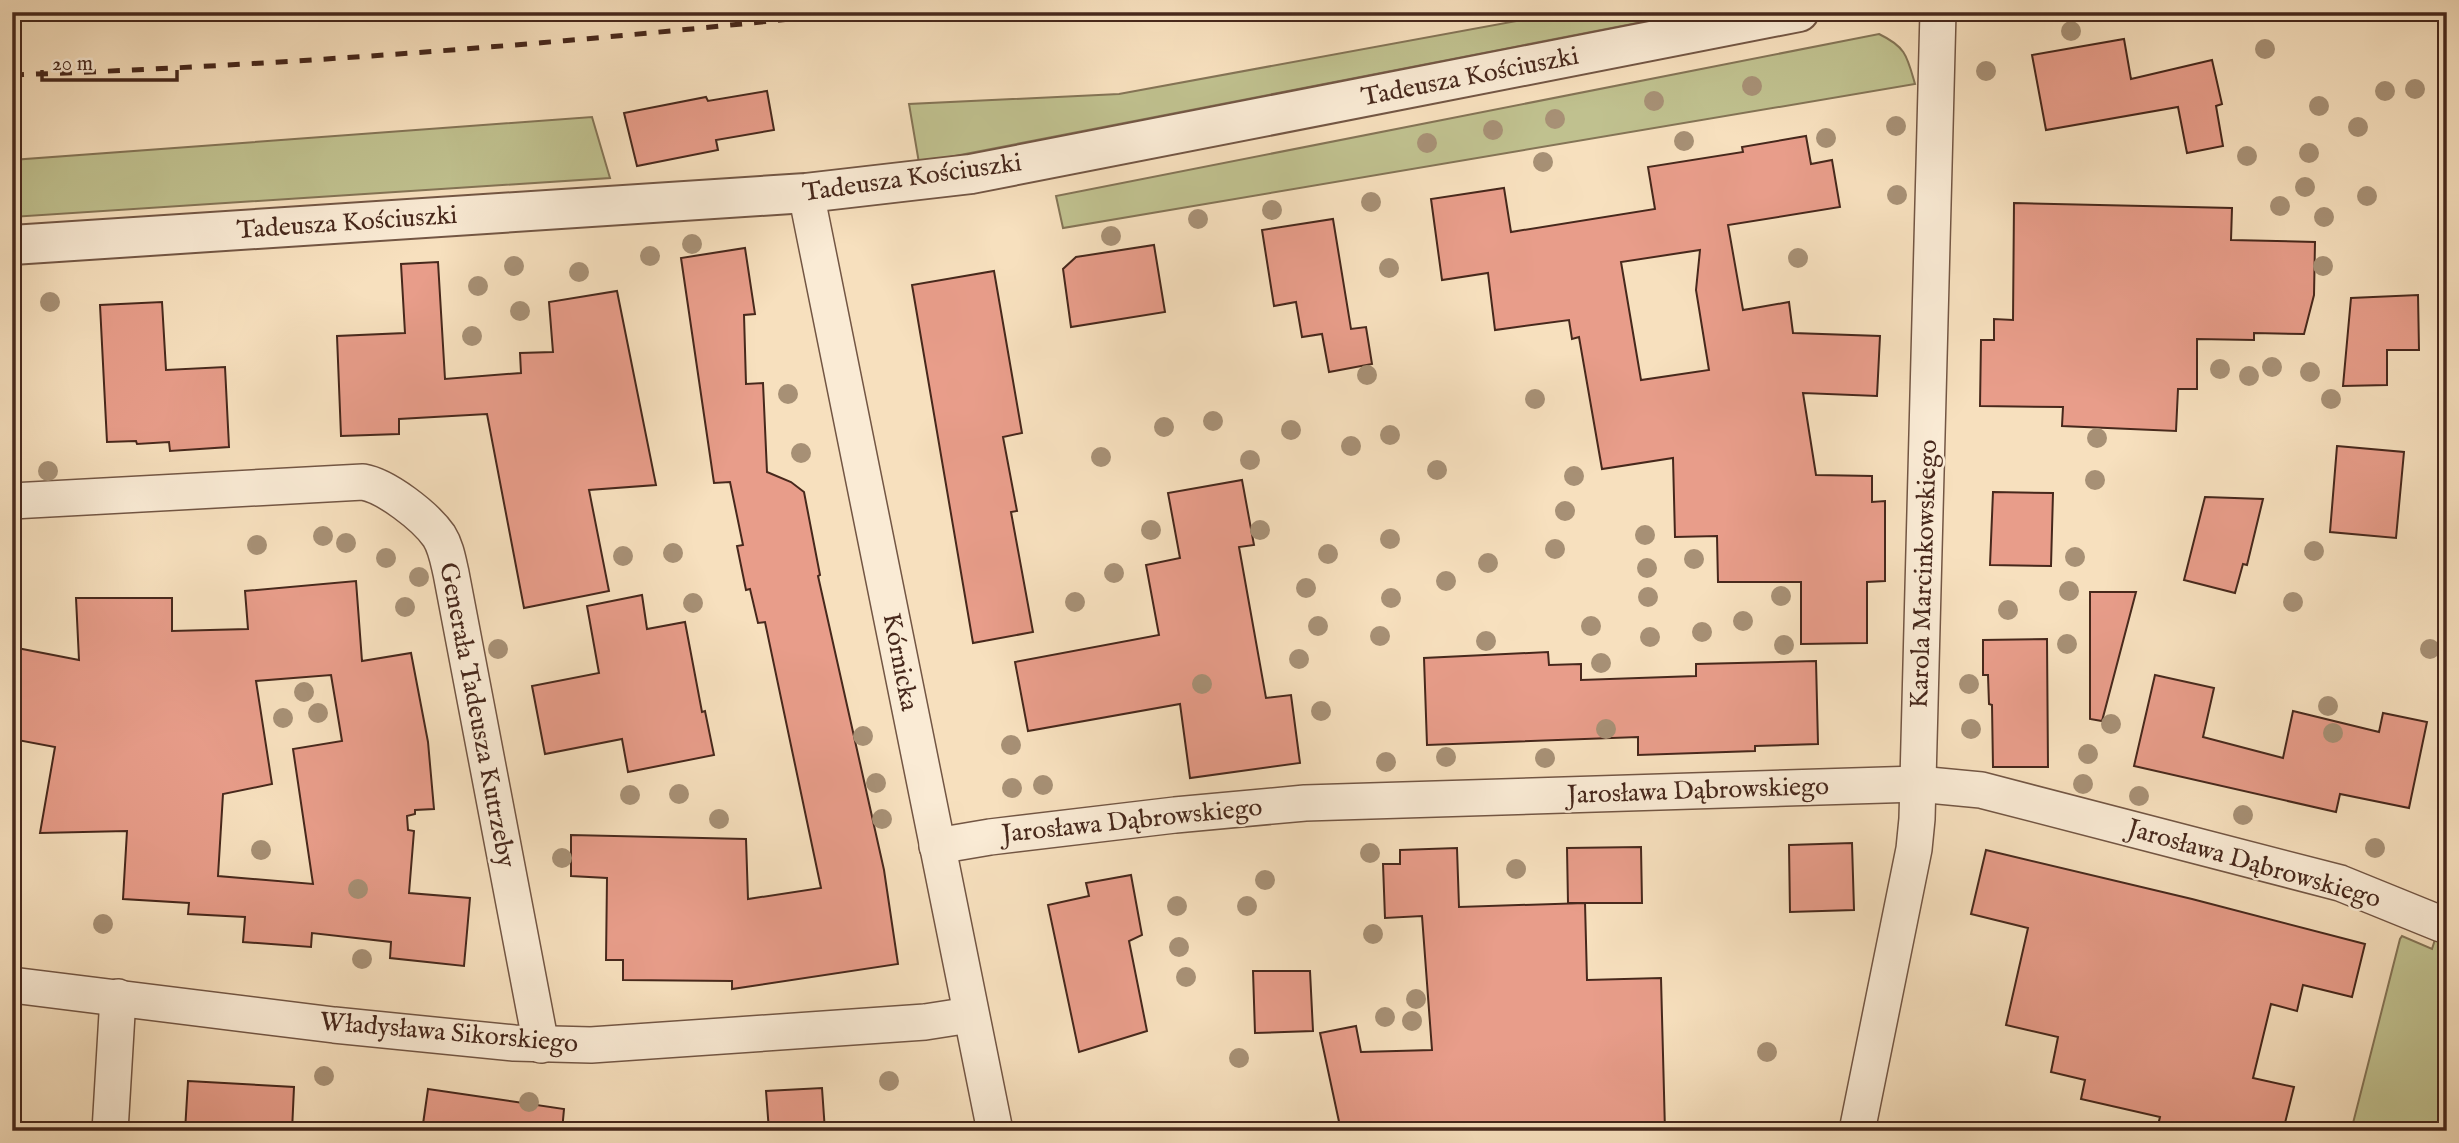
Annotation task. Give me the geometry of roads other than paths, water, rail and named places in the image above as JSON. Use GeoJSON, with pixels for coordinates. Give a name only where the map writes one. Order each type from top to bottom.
{"type":"FeatureCollection","features":[{"type":"Feature","properties":{"kind":"street","name":"Tadeusza Kościuszki"},"geometry":{"type":"LineString","coordinates":[[12,245],[806,193],[927,180],[1799,12]]}},
{"type":"Feature","properties":{"kind":"street","name":"Karola Marcinkowskiego"},"geometry":{"type":"LineString","coordinates":[[1857,1131],[1914,849],[1918,784],[1938,12]]}},
{"type":"Feature","properties":{"kind":"street","name":"Kórnicka"},"geometry":{"type":"LineString","coordinates":[[806,193],[996,1131]]}},
{"type":"Feature","properties":{"kind":"street","name":"Generała Tadeusza Kutrzeby"},"geometry":{"type":"LineString","coordinates":[[12,501],[354,481],[370,483],[384,489],[429,525],[439,536],[448,560],[541,1045]]}},
{"type":"Feature","properties":{"kind":"street","name":"Jarosława Dąbrowskiego"},"geometry":{"type":"LineString","coordinates":[[937,846],[1043,830],[1305,803],[1918,784],[1981,790],[2340,883],[2441,924]]}},
{"type":"Feature","properties":{"kind":"street","name":"Władysława Sikorskiego"},"geometry":{"type":"LineString","coordinates":[[12,985],[334,1025],[541,1045],[592,1045],[925,1022],[971,1015]]}},
{"type":"Feature","properties":{"kind":"street"},"geometry":{"type":"LineString","coordinates":[[110,1131],[118,997]]}},
{"type":"Feature","properties":{"kind":"railway"},"geometry":{"type":"LineString","coordinates":[[12,75],[433,51],[644,34],[854,12]]}}]}
